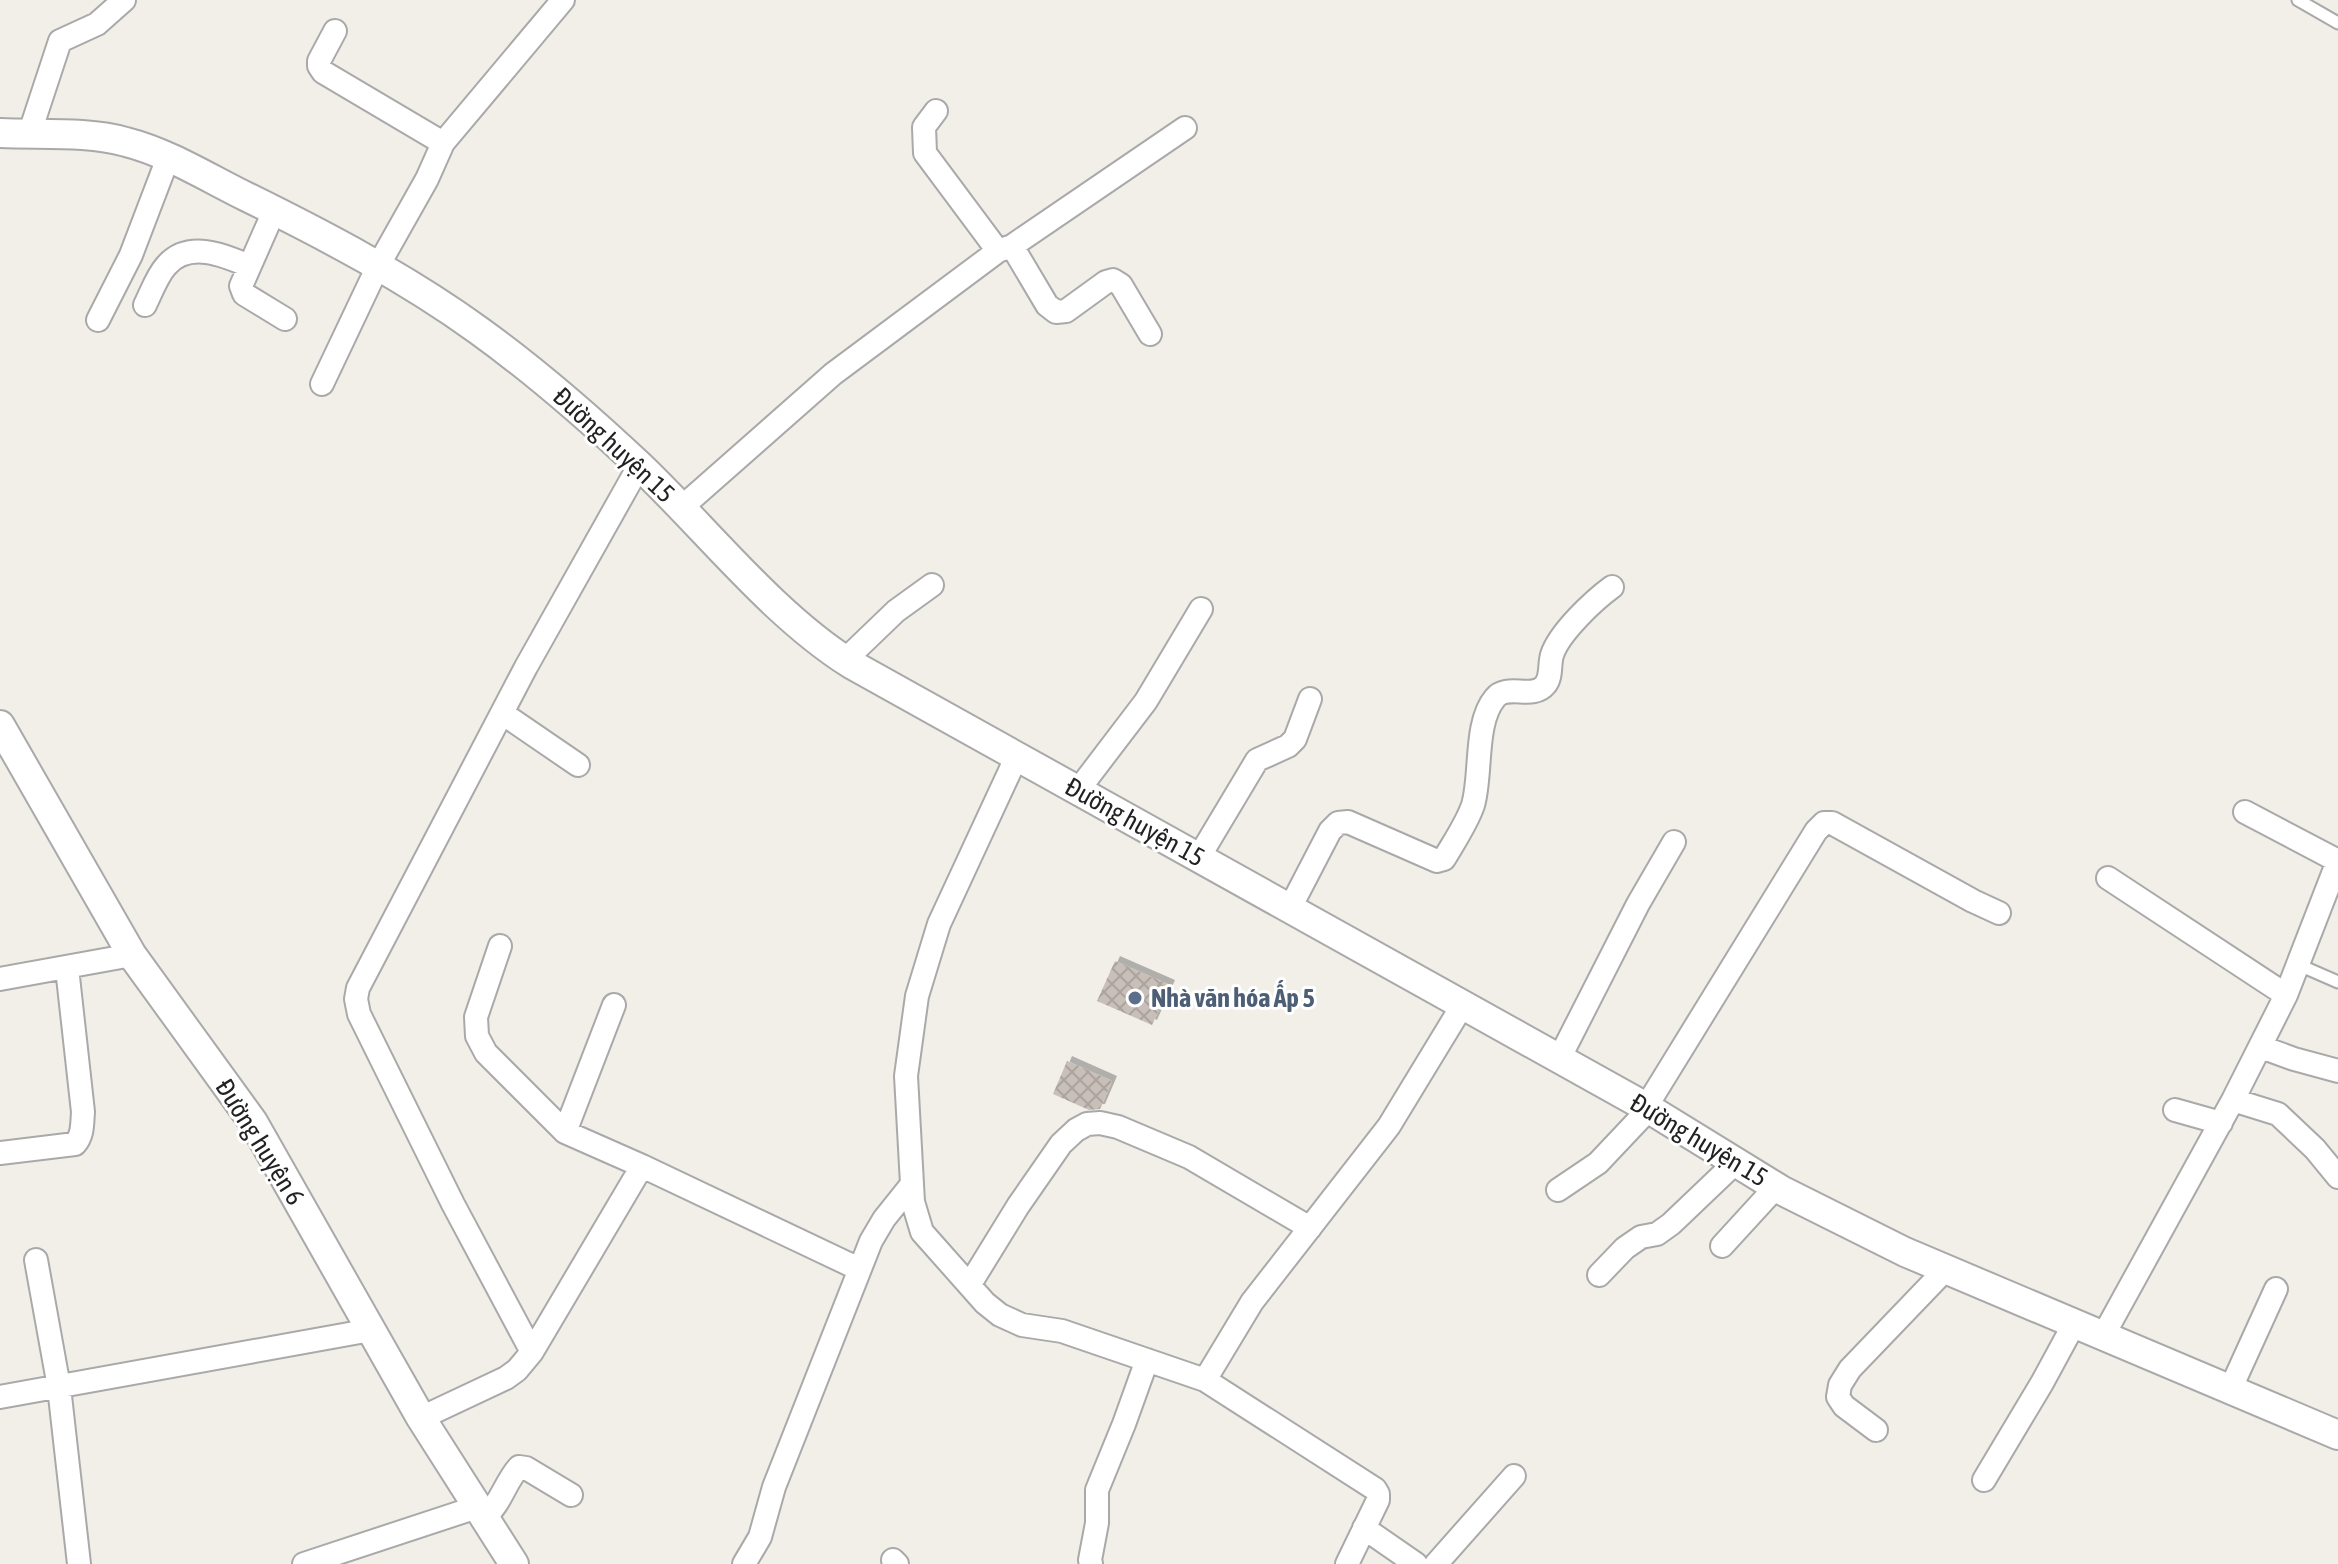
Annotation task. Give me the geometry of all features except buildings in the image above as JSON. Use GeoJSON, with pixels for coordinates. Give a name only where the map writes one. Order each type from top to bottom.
{"type":"FeatureCollection","features":[{"type":"Feature","properties":{"kind":"street"},"geometry":{"type":"LineString","coordinates":[[29,135],[60,41],[97,24],[124,0]]}},
{"type":"Feature","properties":{"kind":"street"},"geometry":{"type":"LineString","coordinates":[[322,384],[378,266],[427,179],[443,143],[563,0]]}},
{"type":"Feature","properties":{"kind":"street"},"geometry":{"type":"LineString","coordinates":[[335,31],[319,61],[323,72],[443,143]]}},
{"type":"Feature","properties":{"kind":"street"},"geometry":{"type":"LineString","coordinates":[[936,111],[924,127],[925,153],[1005,248],[1047,305],[1056,312],[1066,311],[1113,280],[1121,285],[1150,334]]}},
{"type":"Feature","properties":{"kind":"street"},"geometry":{"type":"LineString","coordinates":[[681,508],[833,374],[1005,248],[1185,128]]}},
{"type":"Feature","properties":{"kind":"street","name":"Đường huyện 15"},"geometry":{"type":"LineString","coordinates":[[0,133],[105,137],[141,146],[378,266],[476,329],[561,395],[639,466],[752,581],[821,644],[845,660],[1647,1108],[1776,1187],[1905,1252],[2338,1435]]}},
{"type":"Feature","properties":{"kind":"street"},"geometry":{"type":"LineString","coordinates":[[98,320],[131,255],[168,158]]}},
{"type":"Feature","properties":{"kind":"street"},"geometry":{"type":"LineString","coordinates":[[274,211],[241,286],[244,294],[285,319]]}},
{"type":"Feature","properties":{"kind":"street"},"geometry":{"type":"LineString","coordinates":[[145,305],[166,265],[181,256],[208,251],[249,266]]}},
{"type":"Feature","properties":{"kind":"street"},"geometry":{"type":"LineString","coordinates":[[532,1352],[446,1191],[359,1014],[356,999],[373,957],[502,713],[639,466]]}},
{"type":"Feature","properties":{"kind":"street"},"geometry":{"type":"LineString","coordinates":[[845,660],[896,611],[932,585]]}},
{"type":"Feature","properties":{"kind":"street"},"geometry":{"type":"LineString","coordinates":[[1290,908],[1330,831],[1338,823],[1348,822],[1437,861],[1444,859],[1472,809],[1482,732],[1496,695],[1508,691],[1542,689],[1548,681],[1552,653],[1591,603],[1612,587]]}},
{"type":"Feature","properties":{"kind":"street"},"geometry":{"type":"LineString","coordinates":[[1079,789],[1146,701],[1201,609]]}},
{"type":"Feature","properties":{"kind":"street"},"geometry":{"type":"LineString","coordinates":[[1199,857],[1257,760],[1288,746],[1295,739],[1310,699]]}},
{"type":"Feature","properties":{"kind":"street"},"geometry":{"type":"LineString","coordinates":[[502,713],[578,765]]}},
{"type":"Feature","properties":{"kind":"street","name":"Đường huyện 6"},"geometry":{"type":"LineString","coordinates":[[0,725],[132,955],[253,1122],[421,1418],[514,1564]]}},
{"type":"Feature","properties":{"kind":"street"},"geometry":{"type":"LineString","coordinates":[[1016,758],[939,924],[917,996],[906,1076],[913,1202],[922,1232],[985,1303],[1000,1315],[1022,1325],[1062,1331],[1205,1380],[1375,1489],[1378,1500],[1347,1564]]}},
{"type":"Feature","properties":{"kind":"street"},"geometry":{"type":"LineString","coordinates":[[2103,1336],[2261,1047],[2299,965],[2338,861],[2245,812]]}},
{"type":"Feature","properties":{"kind":"street"},"geometry":{"type":"LineString","coordinates":[[1558,1190],[1598,1163],[1647,1108],[1816,831],[1824,823],[1832,823],[1999,913]]}},
{"type":"Feature","properties":{"kind":"street"},"geometry":{"type":"LineString","coordinates":[[1559,1059],[1638,904],[1674,842]]}},
{"type":"Feature","properties":{"kind":"street"},"geometry":{"type":"LineString","coordinates":[[2108,878],[2286,995]]}},
{"type":"Feature","properties":{"kind":"street"},"geometry":{"type":"LineString","coordinates":[[500,946],[476,1017],[477,1036],[486,1053],[565,1132],[859,1269]]}},
{"type":"Feature","properties":{"kind":"street"},"geometry":{"type":"LineString","coordinates":[[0,979],[132,955]]}},
{"type":"Feature","properties":{"kind":"street"},"geometry":{"type":"LineString","coordinates":[[0,1153],[75,1144],[79,1140],[83,1112],[67,968]]}},
{"type":"Feature","properties":{"kind":"street"},"geometry":{"type":"LineString","coordinates":[[565,1132],[614,1005]]}},
{"type":"Feature","properties":{"kind":"street"},"geometry":{"type":"LineString","coordinates":[[1205,1380],[1252,1302],[1389,1126],[1462,1006]]}},
{"type":"Feature","properties":{"kind":"street"},"geometry":{"type":"LineString","coordinates":[[2261,1047],[2338,1071]]}},
{"type":"Feature","properties":{"kind":"street"},"geometry":{"type":"LineString","coordinates":[[2233,1100],[2278,1114],[2308,1142],[2338,1177]]}},
{"type":"Feature","properties":{"kind":"street"},"geometry":{"type":"LineString","coordinates":[[2175,1110],[2221,1123]]}},
{"type":"Feature","properties":{"kind":"street"},"geometry":{"type":"LineString","coordinates":[[970,1284],[1061,1144],[1087,1124],[1118,1127],[1189,1157],[1310,1228]]}},
{"type":"Feature","properties":{"kind":"street"},"geometry":{"type":"LineString","coordinates":[[1599,1275],[1625,1248],[1671,1224],[1736,1162]]}},
{"type":"Feature","properties":{"kind":"street"},"geometry":{"type":"LineString","coordinates":[[421,1418],[517,1370],[532,1352],[642,1166]]}},
{"type":"Feature","properties":{"kind":"street"},"geometry":{"type":"LineString","coordinates":[[744,1564],[760,1537],[774,1487],[871,1241],[912,1184]]}},
{"type":"Feature","properties":{"kind":"street"},"geometry":{"type":"LineString","coordinates":[[1722,1246],[1776,1187]]}},
{"type":"Feature","properties":{"kind":"street"},"geometry":{"type":"LineString","coordinates":[[36,1260],[59,1387],[79,1564]]}},
{"type":"Feature","properties":{"kind":"street"},"geometry":{"type":"LineString","coordinates":[[1876,1430],[1844,1406],[1838,1397],[1840,1385],[1850,1369],[1946,1269]]}},
{"type":"Feature","properties":{"kind":"street"},"geometry":{"type":"LineString","coordinates":[[2230,1390],[2276,1289]]}},
{"type":"Feature","properties":{"kind":"street"},"geometry":{"type":"LineString","coordinates":[[1984,1480],[2074,1324]]}},
{"type":"Feature","properties":{"kind":"street"},"geometry":{"type":"LineString","coordinates":[[0,1397],[371,1330]]}},
{"type":"Feature","properties":{"kind":"street"},"geometry":{"type":"LineString","coordinates":[[1089,1563],[1097,1523],[1097,1490],[1147,1360]]}},
{"type":"Feature","properties":{"kind":"street"},"geometry":{"type":"LineString","coordinates":[[304,1564],[480,1512],[491,1512],[519,1467],[526,1468],[571,1495]]}},
{"type":"Feature","properties":{"kind":"street"},"geometry":{"type":"LineString","coordinates":[[1436,1564],[1514,1476]]}},
{"type":"Feature","properties":{"kind":"street"},"geometry":{"type":"LineString","coordinates":[[1364,1528],[1416,1564]]}},
{"type":"Feature","properties":{"kind":"lane"},"geometry":{"type":"LineString","coordinates":[[2298,0],[2338,23]]}},
{"type":"Feature","properties":{"kind":"lane"},"geometry":{"type":"LineString","coordinates":[[2299,965],[2338,982]]}},
{"type":"Feature","properties":{"kind":"place","name":"Nhà văn hóa Ấp 5"},"geometry":{"type":"Point","coordinates":[1135,998]}}]}
